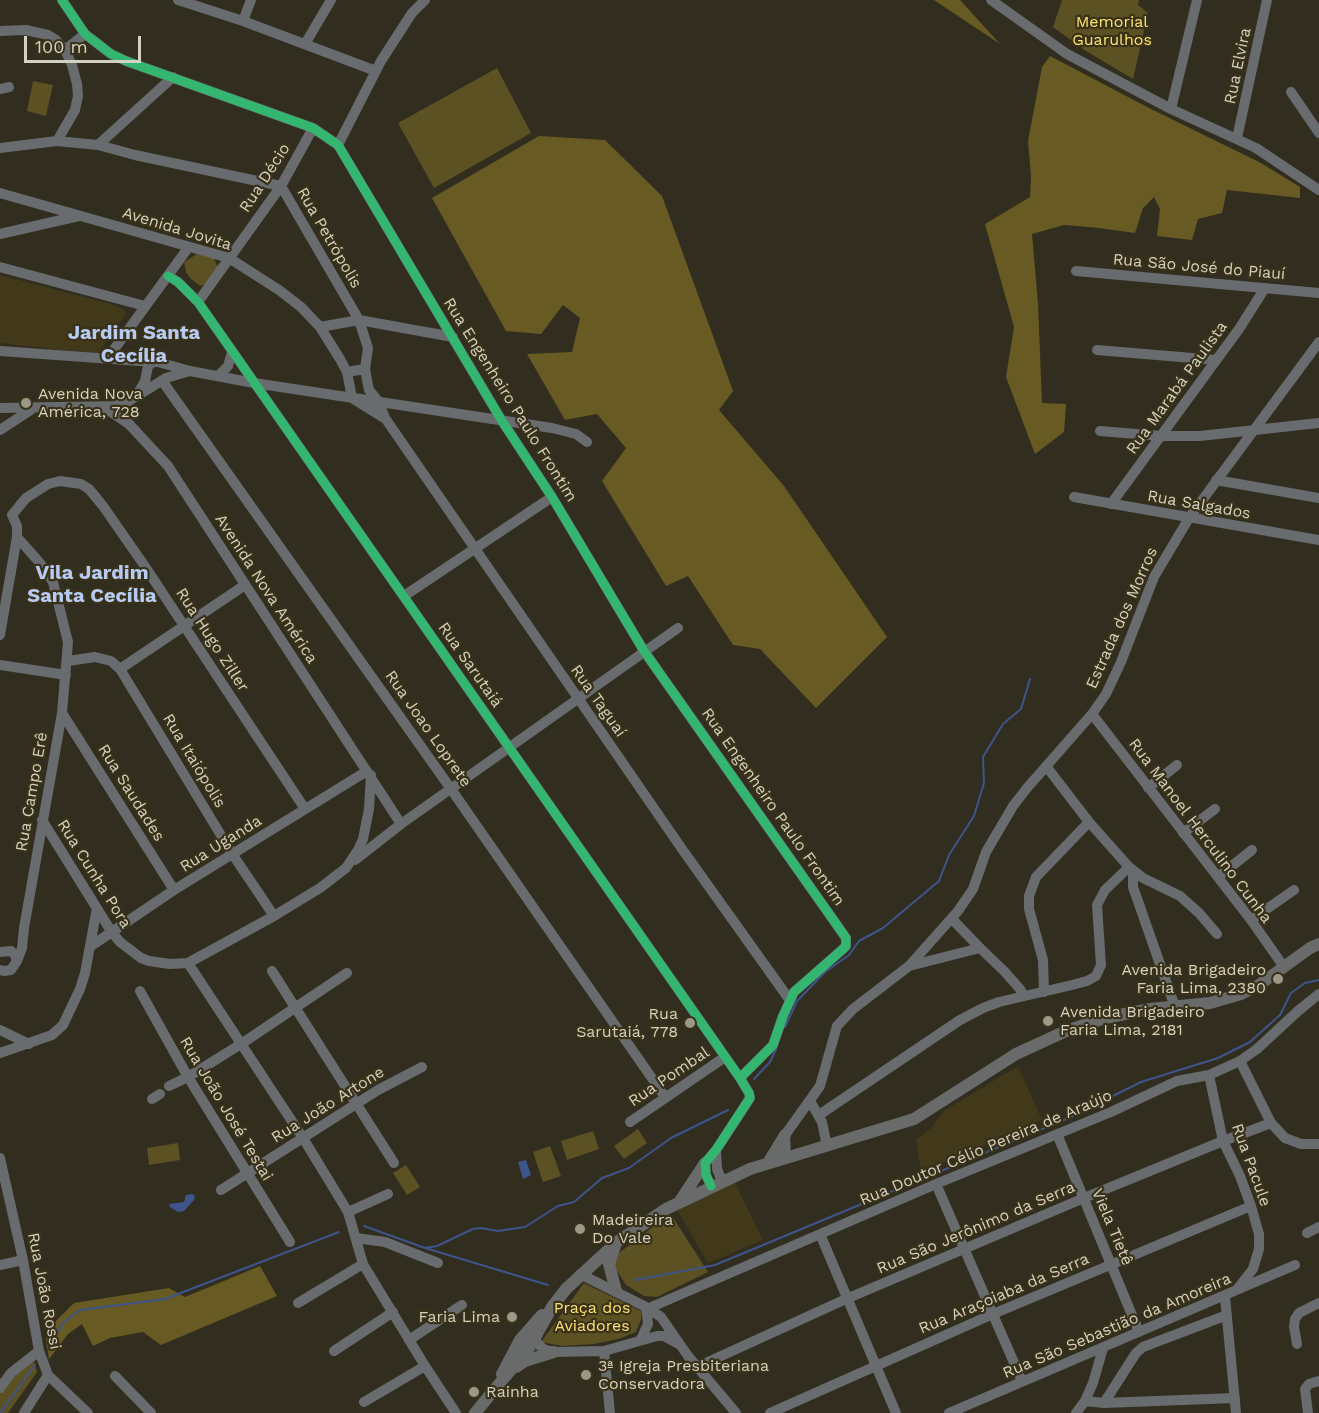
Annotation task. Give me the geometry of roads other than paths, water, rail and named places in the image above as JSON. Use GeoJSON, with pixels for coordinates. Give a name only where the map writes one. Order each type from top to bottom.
{"type":"FeatureCollection","features":[{"type":"Feature","properties":{"kind":"main road"},"geometry":{"type":"LineString","coordinates":[[498,1384],[508,1360],[580,1274],[617,1242],[679,1202],[768,1163],[914,1119],[1016,1054],[1066,1031],[1105,1018],[1149,1009],[1210,1003],[1241,994],[1259,985],[1319,944]]}},
{"type":"Feature","properties":{"kind":"main road"},"geometry":{"type":"LineString","coordinates":[[768,1163],[785,1136]]}},
{"type":"Feature","properties":{"kind":"main road"},"geometry":{"type":"LineString","coordinates":[[679,1202],[705,1163]]}},
{"type":"Feature","properties":{"kind":"main road"},"geometry":{"type":"LineString","coordinates":[[616,1292],[609,1264],[617,1242]]}},
{"type":"Feature","properties":{"kind":"main road"},"geometry":{"type":"LineString","coordinates":[[475,1413],[510,1370],[530,1336]]}},
{"type":"Feature","properties":{"kind":"main road"},"geometry":{"type":"LineString","coordinates":[[510,1370],[525,1361],[554,1352]]}},
{"type":"Feature","properties":{"kind":"street","name":"Rua Engenheiro Paulo Frontim"},"geometry":{"type":"LineString","coordinates":[[62,0],[85,34],[111,54],[313,128],[338,145],[502,421],[552,497],[644,651],[842,931],[846,942],[843,949],[801,985],[789,999]]}},
{"type":"Feature","properties":{"kind":"street"},"geometry":{"type":"LineString","coordinates":[[178,0],[243,21],[376,70]]}},
{"type":"Feature","properties":{"kind":"street"},"geometry":{"type":"LineString","coordinates":[[243,21],[251,0]]}},
{"type":"Feature","properties":{"kind":"street"},"geometry":{"type":"LineString","coordinates":[[304,44],[331,0]]}},
{"type":"Feature","properties":{"kind":"street"},"geometry":{"type":"LineString","coordinates":[[338,145],[376,70],[412,13],[425,0]]}},
{"type":"Feature","properties":{"kind":"street"},"geometry":{"type":"LineString","coordinates":[[991,0],[1066,54],[1171,109],[1256,148],[1319,190]]}},
{"type":"Feature","properties":{"kind":"street"},"geometry":{"type":"LineString","coordinates":[[1171,109],[1197,0]]}},
{"type":"Feature","properties":{"kind":"street","name":"Rua Elvira"},"geometry":{"type":"LineString","coordinates":[[1237,138],[1267,0]]}},
{"type":"Feature","properties":{"kind":"street"},"geometry":{"type":"LineString","coordinates":[[0,31],[26,30],[40,33],[56,40],[65,50],[75,74],[78,96],[75,110],[57,141]]}},
{"type":"Feature","properties":{"kind":"street"},"geometry":{"type":"LineString","coordinates":[[65,50],[85,34]]}},
{"type":"Feature","properties":{"kind":"street"},"geometry":{"type":"LineString","coordinates":[[98,145],[173,77]]}},
{"type":"Feature","properties":{"kind":"street"},"geometry":{"type":"LineString","coordinates":[[1291,92],[1319,132]]}},
{"type":"Feature","properties":{"kind":"street","name":"Rua Décio"},"geometry":{"type":"LineString","coordinates":[[198,302],[281,186],[313,128]]}},
{"type":"Feature","properties":{"kind":"street","name":"Rua Petrópolis"},"geometry":{"type":"LineString","coordinates":[[0,148],[57,141],[98,145],[281,186],[359,320],[368,348],[365,369],[369,390],[378,401]]}},
{"type":"Feature","properties":{"kind":"street","name":"Avenida Jovita"},"geometry":{"type":"LineString","coordinates":[[0,192],[229,258],[279,290],[301,307],[320,327],[346,372],[352,398]]}},
{"type":"Feature","properties":{"kind":"street"},"geometry":{"type":"LineString","coordinates":[[0,234],[80,216]]}},
{"type":"Feature","properties":{"kind":"street"},"geometry":{"type":"LineString","coordinates":[[106,359],[188,248]]}},
{"type":"Feature","properties":{"kind":"street"},"geometry":{"type":"LineString","coordinates":[[0,267],[145,306]]}},
{"type":"Feature","properties":{"kind":"street","name":"Rua São José do Piauí"},"geometry":{"type":"LineString","coordinates":[[1076,271],[1319,293]]}},
{"type":"Feature","properties":{"kind":"street","name":"Rua Sarutaiá"},"geometry":{"type":"LineString","coordinates":[[168,276],[198,302],[740,1078]]}},
{"type":"Feature","properties":{"kind":"street","name":"Rua Marabá Paulista"},"geometry":{"type":"LineString","coordinates":[[1112,504],[1265,288]]}},
{"type":"Feature","properties":{"kind":"street"},"geometry":{"type":"LineString","coordinates":[[320,327],[359,320],[453,337]]}},
{"type":"Feature","properties":{"kind":"street","name":"Estrada dos Morros"},"geometry":{"type":"LineString","coordinates":[[785,1136],[824,1077],[834,1031],[840,1021],[867,997],[909,966],[952,919],[973,889],[986,852],[1013,806],[1092,714],[1113,679],[1154,577],[1189,518],[1319,342]]}},
{"type":"Feature","properties":{"kind":"street"},"geometry":{"type":"LineString","coordinates":[[1097,350],[1216,360]]}},
{"type":"Feature","properties":{"kind":"street"},"geometry":{"type":"LineString","coordinates":[[0,351],[158,363],[254,383],[552,428],[576,434],[587,442]]}},
{"type":"Feature","properties":{"kind":"street"},"geometry":{"type":"LineString","coordinates":[[218,376],[228,366],[232,352]]}},
{"type":"Feature","properties":{"kind":"street"},"geometry":{"type":"LineString","coordinates":[[123,360],[146,375],[151,382],[163,381]]}},
{"type":"Feature","properties":{"kind":"street"},"geometry":{"type":"LineString","coordinates":[[129,424],[126,412],[132,399],[146,375],[148,366],[158,363]]}},
{"type":"Feature","properties":{"kind":"street"},"geometry":{"type":"LineString","coordinates":[[158,363],[167,369],[163,381]]}},
{"type":"Feature","properties":{"kind":"street"},"geometry":{"type":"LineString","coordinates":[[346,372],[365,369]]}},
{"type":"Feature","properties":{"kind":"street"},"geometry":{"type":"LineString","coordinates":[[0,408],[105,408],[132,399],[163,381],[190,371]]}},
{"type":"Feature","properties":{"kind":"street","name":"Rua Joao Loprete"},"geometry":{"type":"LineString","coordinates":[[163,381],[665,1096]]}},
{"type":"Feature","properties":{"kind":"street","name":"Rua Taguaí"},"geometry":{"type":"LineString","coordinates":[[352,398],[385,418]]}},
{"type":"Feature","properties":{"kind":"street","name":"Rua Taguaí"},"geometry":{"type":"LineString","coordinates":[[378,401],[385,418],[474,550],[789,999]]}},
{"type":"Feature","properties":{"kind":"street","name":"Avenida Nova América"},"geometry":{"type":"LineString","coordinates":[[105,408],[129,424],[168,466],[401,824]]}},
{"type":"Feature","properties":{"kind":"street"},"geometry":{"type":"LineString","coordinates":[[4,427],[18,409]]}},
{"type":"Feature","properties":{"kind":"street"},"geometry":{"type":"LineString","coordinates":[[4,427],[32,409]]}},
{"type":"Feature","properties":{"kind":"street"},"geometry":{"type":"LineString","coordinates":[[1100,431],[1161,436],[1200,436],[1319,423]]}},
{"type":"Feature","properties":{"kind":"street"},"geometry":{"type":"LineString","coordinates":[[1216,480],[1319,498]]}},
{"type":"Feature","properties":{"kind":"street","name":"Rua Hugo Ziller"},"geometry":{"type":"LineString","coordinates":[[12,515],[26,498],[48,484],[60,481],[71,482],[89,489],[131,547],[305,809]]}},
{"type":"Feature","properties":{"kind":"street","name":"Rua Salgados"},"geometry":{"type":"LineString","coordinates":[[1074,496],[1319,540]]}},
{"type":"Feature","properties":{"kind":"street"},"geometry":{"type":"LineString","coordinates":[[404,596],[552,497]]}},
{"type":"Feature","properties":{"kind":"street"},"geometry":{"type":"LineString","coordinates":[[0,512],[12,515],[17,526],[0,635]]}},
{"type":"Feature","properties":{"kind":"street","name":"Rua Campo Erê"},"geometry":{"type":"LineString","coordinates":[[17,537],[53,582],[68,642],[62,713],[22,948],[17,961]]}},
{"type":"Feature","properties":{"kind":"street"},"geometry":{"type":"LineString","coordinates":[[68,661],[95,657],[111,661],[120,669],[245,585]]}},
{"type":"Feature","properties":{"kind":"street"},"geometry":{"type":"LineString","coordinates":[[456,1413],[363,1264],[348,1212],[303,1138],[188,963],[320,888],[401,824],[678,627]]}},
{"type":"Feature","properties":{"kind":"street"},"geometry":{"type":"LineString","coordinates":[[0,665],[66,675]]}},
{"type":"Feature","properties":{"kind":"street","name":"Rua Itaiópolis"},"geometry":{"type":"LineString","coordinates":[[120,669],[233,855],[274,916]]}},
{"type":"Feature","properties":{"kind":"street","name":"Rua Saudades"},"geometry":{"type":"LineString","coordinates":[[62,713],[174,890]]}},
{"type":"Feature","properties":{"kind":"street","name":"Rua Manoel Herculino Cunha"},"geometry":{"type":"LineString","coordinates":[[1092,714],[1251,920],[1284,967]]}},
{"type":"Feature","properties":{"kind":"street"},"geometry":{"type":"LineString","coordinates":[[1148,788],[1178,765]]}},
{"type":"Feature","properties":{"kind":"street"},"geometry":{"type":"LineString","coordinates":[[1046,766],[1089,822],[1131,869],[1150,882],[1180,896],[1217,933]]}},
{"type":"Feature","properties":{"kind":"street"},"geometry":{"type":"LineString","coordinates":[[346,868],[363,839],[369,809],[369,773]]}},
{"type":"Feature","properties":{"kind":"street","name":"Rua Uganda"},"geometry":{"type":"LineString","coordinates":[[91,946],[174,890],[305,809],[369,773]]}},
{"type":"Feature","properties":{"kind":"street"},"geometry":{"type":"LineString","coordinates":[[1183,833],[1215,809]]}},
{"type":"Feature","properties":{"kind":"street","name":"Rua Cunha Pora"},"geometry":{"type":"LineString","coordinates":[[42,820],[120,942],[141,958],[170,964],[188,963]]}},
{"type":"Feature","properties":{"kind":"street"},"geometry":{"type":"LineString","coordinates":[[1044,992],[1043,960],[1029,909],[1029,896],[1036,877],[1089,822]]}},
{"type":"Feature","properties":{"kind":"street"},"geometry":{"type":"LineString","coordinates":[[1218,877],[1252,850]]}},
{"type":"Feature","properties":{"kind":"street"},"geometry":{"type":"LineString","coordinates":[[819,1115],[960,1020],[983,1008],[1087,981],[1096,976],[1101,965],[1097,905],[1105,890],[1131,869]]}},
{"type":"Feature","properties":{"kind":"street"},"geometry":{"type":"LineString","coordinates":[[1131,869],[1133,887],[1175,1007]]}},
{"type":"Feature","properties":{"kind":"street"},"geometry":{"type":"LineString","coordinates":[[1251,920],[1294,890]]}},
{"type":"Feature","properties":{"kind":"street"},"geometry":{"type":"LineString","coordinates":[[0,1053],[52,1035],[63,1026],[80,989],[91,946],[97,908]]}},
{"type":"Feature","properties":{"kind":"street"},"geometry":{"type":"LineString","coordinates":[[952,919],[1004,971],[1024,996]]}},
{"type":"Feature","properties":{"kind":"street","name":"Rua Campo Erê"},"geometry":{"type":"LineString","coordinates":[[4,950],[24,928]]}},
{"type":"Feature","properties":{"kind":"street"},"geometry":{"type":"LineString","coordinates":[[909,966],[980,948]]}},
{"type":"Feature","properties":{"kind":"street"},"geometry":{"type":"LineString","coordinates":[[0,970],[4,972],[11,970],[17,961],[15,955],[4,950]]}},
{"type":"Feature","properties":{"kind":"street"},"geometry":{"type":"LineString","coordinates":[[272,971],[394,1163]]}},
{"type":"Feature","properties":{"kind":"street"},"geometry":{"type":"LineString","coordinates":[[169,1086],[188,1077],[240,1044],[347,973]]}},
{"type":"Feature","properties":{"kind":"street","name":"Rua João José Testai"},"geometry":{"type":"LineString","coordinates":[[140,991],[188,1077],[290,1242]]}},
{"type":"Feature","properties":{"kind":"street","name":"Rua Doutor Célio Pereira de Araújo"},"geometry":{"type":"LineString","coordinates":[[648,1307],[1111,1112],[1177,1081],[1209,1075],[1240,1060],[1257,1048],[1319,994]]}},
{"type":"Feature","properties":{"kind":"street"},"geometry":{"type":"LineString","coordinates":[[716,1184],[706,1175],[705,1163],[750,1098],[740,1078],[773,1045],[789,999]]}},
{"type":"Feature","properties":{"kind":"street"},"geometry":{"type":"LineString","coordinates":[[0,1030],[29,1044]]}},
{"type":"Feature","properties":{"kind":"street","name":"Rua Pombal"},"geometry":{"type":"LineString","coordinates":[[630,1122],[725,1057]]}},
{"type":"Feature","properties":{"kind":"street"},"geometry":{"type":"LineString","coordinates":[[1240,1060],[1271,1123],[1284,1138],[1301,1144],[1319,1144]]}},
{"type":"Feature","properties":{"kind":"street","name":"Rua João Artone"},"geometry":{"type":"LineString","coordinates":[[221,1190],[355,1104],[422,1067]]}},
{"type":"Feature","properties":{"kind":"street","name":"Rua Pacule"},"geometry":{"type":"LineString","coordinates":[[1209,1075],[1223,1141],[1240,1176],[1258,1234],[1259,1249],[1253,1269],[1228,1295]]}},
{"type":"Feature","properties":{"kind":"street"},"geometry":{"type":"LineString","coordinates":[[810,1101],[819,1115],[827,1146]]}},
{"type":"Feature","properties":{"kind":"street","name":"Rua São Jerônimo da Serra"},"geometry":{"type":"LineString","coordinates":[[697,1367],[846,1299],[1084,1198],[1271,1123]]}},
{"type":"Feature","properties":{"kind":"street","name":"Viela Tietê"},"geometry":{"type":"LineString","coordinates":[[1057,1134],[1139,1332]]}},
{"type":"Feature","properties":{"kind":"street"},"geometry":{"type":"LineString","coordinates":[[785,1136],[786,1158]]}},
{"type":"Feature","properties":{"kind":"street"},"geometry":{"type":"LineString","coordinates":[[716,1150],[716,1184]]}},
{"type":"Feature","properties":{"kind":"street","name":"Rua João Rossi"},"geometry":{"type":"LineString","coordinates":[[0,1158],[23,1260],[39,1351],[48,1375],[88,1413]]}},
{"type":"Feature","properties":{"kind":"street"},"geometry":{"type":"LineString","coordinates":[[936,1184],[1022,1381]]}},
{"type":"Feature","properties":{"kind":"street"},"geometry":{"type":"LineString","coordinates":[[348,1212],[388,1194]]}},
{"type":"Feature","properties":{"kind":"street","name":"Rua Araçoiaba da Serra"},"geometry":{"type":"LineString","coordinates":[[770,1413],[993,1314],[1251,1206]]}},
{"type":"Feature","properties":{"kind":"street"},"geometry":{"type":"LineString","coordinates":[[1307,1233],[1319,1227]]}},
{"type":"Feature","properties":{"kind":"street"},"geometry":{"type":"LineString","coordinates":[[820,1234],[896,1413]]}},
{"type":"Feature","properties":{"kind":"street"},"geometry":{"type":"LineString","coordinates":[[356,1238],[385,1242],[438,1263]]}},
{"type":"Feature","properties":{"kind":"street"},"geometry":{"type":"LineString","coordinates":[[0,1265],[23,1260]]}},
{"type":"Feature","properties":{"kind":"street"},"geometry":{"type":"LineString","coordinates":[[298,1303],[363,1264]]}},
{"type":"Feature","properties":{"kind":"street","name":"Rua São Sebastião da Amoreira"},"geometry":{"type":"LineString","coordinates":[[949,1413],[1295,1265]]}},
{"type":"Feature","properties":{"kind":"street"},"geometry":{"type":"LineString","coordinates":[[580,1274],[648,1307],[666,1323],[679,1345],[736,1413]]}},
{"type":"Feature","properties":{"kind":"street"},"geometry":{"type":"LineString","coordinates":[[1228,1295],[1227,1315],[1236,1413]]}},
{"type":"Feature","properties":{"kind":"street"},"geometry":{"type":"LineString","coordinates":[[1297,1344],[1295,1319],[1299,1313],[1319,1303]]}},
{"type":"Feature","properties":{"kind":"street"},"geometry":{"type":"LineString","coordinates":[[409,1340],[462,1305]]}},
{"type":"Feature","properties":{"kind":"street"},"geometry":{"type":"LineString","coordinates":[[641,1339],[648,1324],[648,1307]]}},
{"type":"Feature","properties":{"kind":"street"},"geometry":{"type":"LineString","coordinates":[[334,1351],[393,1312]]}},
{"type":"Feature","properties":{"kind":"street"},"geometry":{"type":"LineString","coordinates":[[1104,1403],[1136,1353],[1143,1347],[1227,1315]]}},
{"type":"Feature","properties":{"kind":"street"},"geometry":{"type":"LineString","coordinates":[[530,1336],[543,1349],[554,1352],[604,1351],[657,1335],[664,1336],[679,1345]]}},
{"type":"Feature","properties":{"kind":"street"},"geometry":{"type":"LineString","coordinates":[[1081,1409],[1093,1383],[1103,1348]]}},
{"type":"Feature","properties":{"kind":"street"},"geometry":{"type":"LineString","coordinates":[[0,1388],[11,1373],[39,1351]]}},
{"type":"Feature","properties":{"kind":"street"},"geometry":{"type":"LineString","coordinates":[[604,1351],[610,1413]]}},
{"type":"Feature","properties":{"kind":"street"},"geometry":{"type":"LineString","coordinates":[[364,1402],[424,1365]]}},
{"type":"Feature","properties":{"kind":"street"},"geometry":{"type":"LineString","coordinates":[[24,1413],[48,1375]]}},
{"type":"Feature","properties":{"kind":"street"},"geometry":{"type":"LineString","coordinates":[[115,1376],[151,1413]]}},
{"type":"Feature","properties":{"kind":"street"},"geometry":{"type":"LineString","coordinates":[[1308,1413],[1305,1389],[1309,1384],[1319,1381]]}},
{"type":"Feature","properties":{"kind":"street"},"geometry":{"type":"LineString","coordinates":[[1081,1409],[1104,1403],[1234,1398]]}},
{"type":"Feature","properties":{"kind":"water"},"geometry":{"type":"Polygon","coordinates":[[[526,1160],[531,1175],[523,1179],[518,1162],[526,1160]]]}},
{"type":"Feature","properties":{"kind":"water"},"geometry":{"type":"Polygon","coordinates":[[[186,1195],[195,1196],[194,1200],[184,1211],[178,1212],[170,1207],[169,1204],[184,1202],[186,1195]]]}},
{"type":"Feature","properties":{"kind":"waterway"},"geometry":{"type":"LineString","coordinates":[[785,1027],[797,1001],[825,972],[849,955],[859,941],[883,928],[939,881],[949,855],[974,816],[984,783],[983,757],[1003,724],[1021,709],[1030,679]]}},
{"type":"Feature","properties":{"kind":"waterway"},"geometry":{"type":"LineString","coordinates":[[635,1280],[715,1265],[1071,1117],[1141,1082],[1218,1058],[1250,1042],[1280,1015],[1291,993],[1305,983],[1319,980]]}},
{"type":"Feature","properties":{"kind":"waterway"},"geometry":{"type":"LineString","coordinates":[[754,1079],[770,1062],[776,1049]]}},
{"type":"Feature","properties":{"kind":"waterway"},"geometry":{"type":"LineString","coordinates":[[425,1248],[437,1246],[473,1229],[498,1231],[525,1227],[558,1206],[574,1202],[602,1178],[629,1168],[671,1138],[728,1110]]}},
{"type":"Feature","properties":{"kind":"waterway"},"geometry":{"type":"LineString","coordinates":[[364,1226],[425,1248],[548,1285]]}},
{"type":"Feature","properties":{"kind":"waterway"},"geometry":{"type":"LineString","coordinates":[[50,1344],[63,1323],[80,1310],[165,1299],[339,1232]]}},
{"type":"Feature","properties":{"kind":"waterway"},"geometry":{"type":"LineString","coordinates":[[0,1413],[35,1365]]}},
{"type":"Feature","properties":{"kind":"place","name":"Avenida Nova América, 728"},"geometry":{"type":"Point","coordinates":[26,403]}},
{"type":"Feature","properties":{"kind":"place","name":"Avenida Brigadeiro Faria Lima, 2380"},"geometry":{"type":"Point","coordinates":[1278,979]}},
{"type":"Feature","properties":{"kind":"place","name":"Avenida Brigadeiro Faria Lima, 2181"},"geometry":{"type":"Point","coordinates":[1048,1021]}},
{"type":"Feature","properties":{"kind":"place","name":"Rua Sarutaiá, 778"},"geometry":{"type":"Point","coordinates":[690,1023]}},
{"type":"Feature","properties":{"kind":"place","name":"Madeireira Do Vale"},"geometry":{"type":"Point","coordinates":[580,1229]}},
{"type":"Feature","properties":{"kind":"place","name":"Faria Lima"},"geometry":{"type":"Point","coordinates":[512,1317]}},
{"type":"Feature","properties":{"kind":"place","name":"3ª Igreja Presbiteriana Conservadora"},"geometry":{"type":"Point","coordinates":[586,1375]}},
{"type":"Feature","properties":{"kind":"place","name":"Rainha"},"geometry":{"type":"Point","coordinates":[474,1392]}},
{"type":"Feature","properties":{"kind":"district","name":"Jardim Santa Cecília"},"geometry":{"type":"Point","coordinates":[134,344]}},
{"type":"Feature","properties":{"kind":"district","name":"Vila Jardim Santa Cecília"},"geometry":{"type":"Point","coordinates":[92,584]}},
{"type":"Feature","properties":{"kind":"park label","name":"Memorial Guarulhos"},"geometry":{"type":"Point","coordinates":[1112,31]}},
{"type":"Feature","properties":{"kind":"park label","name":"Praça dos Aviadores"},"geometry":{"type":"Point","coordinates":[592,1317]}}]}
